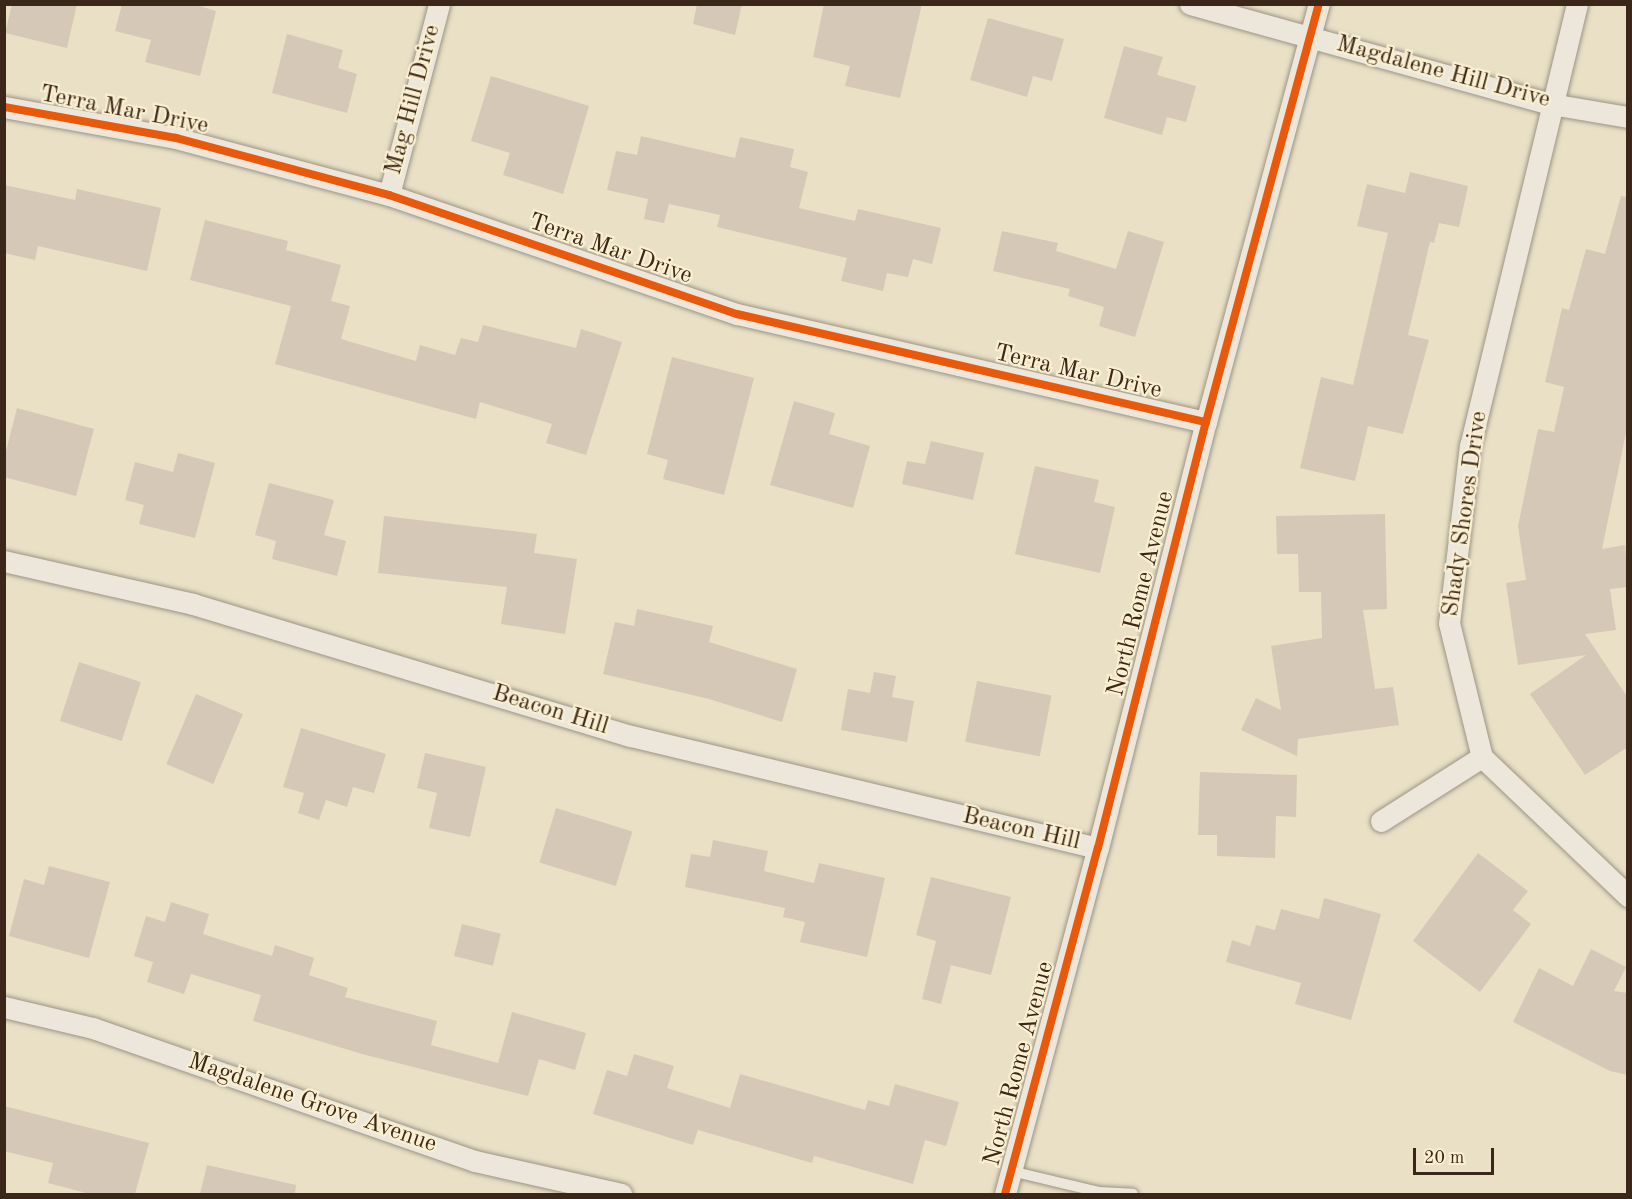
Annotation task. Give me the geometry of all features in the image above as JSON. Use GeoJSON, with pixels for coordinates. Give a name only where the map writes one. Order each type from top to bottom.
{"type":"FeatureCollection","features":[{"type":"Feature","properties":{"kind":"street","name":"Mag Hill Drive"},"geometry":{"type":"LineString","coordinates":[[389,195],[439,4]]}},
{"type":"Feature","properties":{"kind":"street","name":"Magdalene Hill Drive"},"geometry":{"type":"LineString","coordinates":[[1190,4],[1551,104],[1628,117]]}},
{"type":"Feature","properties":{"kind":"street","name":"North Rome Avenue"},"geometry":{"type":"LineString","coordinates":[[1005,1194],[1098,848],[1206,422],[1319,4]]}},
{"type":"Feature","properties":{"kind":"street","name":"Shady Shores Drive"},"geometry":{"type":"LineString","coordinates":[[1482,757],[1449,623],[1470,445],[1577,4]]}},
{"type":"Feature","properties":{"kind":"street","name":"Terra Mar Drive"},"geometry":{"type":"LineString","coordinates":[[4,107],[176,138],[389,195],[737,314],[1206,422]]}},
{"type":"Feature","properties":{"kind":"street","name":"Beacon Hill"},"geometry":{"type":"LineString","coordinates":[[4,561],[193,604],[631,736],[1098,848]]}},
{"type":"Feature","properties":{"kind":"street"},"geometry":{"type":"LineString","coordinates":[[1381,821],[1482,757],[1628,896]]}},
{"type":"Feature","properties":{"kind":"street","name":"Magdalene Grove Avenue"},"geometry":{"type":"LineString","coordinates":[[4,1007],[93,1028],[475,1161],[621,1194]]}},
{"type":"Feature","properties":{"kind":"lane"},"geometry":{"type":"LineString","coordinates":[[1011,1171],[1099,1192],[1133,1194]]}},
{"type":"Feature","properties":{"kind":"building"},"geometry":{"type":"Polygon","coordinates":[[[12,4],[77,4],[67,48],[5,33],[12,4]]]}},
{"type":"Feature","properties":{"kind":"building"},"geometry":{"type":"Polygon","coordinates":[[[122,4],[193,4],[216,11],[200,76],[145,62],[151,40],[115,31],[122,4]]]}},
{"type":"Feature","properties":{"kind":"building"},"geometry":{"type":"Polygon","coordinates":[[[697,4],[742,4],[735,35],[693,24],[697,4]]]}},
{"type":"Feature","properties":{"kind":"building"},"geometry":{"type":"Polygon","coordinates":[[[824,4],[922,4],[900,98],[845,86],[850,66],[813,57],[824,4]]]}},
{"type":"Feature","properties":{"kind":"building"},"geometry":{"type":"Polygon","coordinates":[[[988,18],[1064,39],[1052,81],[1033,76],[1027,97],[970,80],[988,18]]]}},
{"type":"Feature","properties":{"kind":"building"},"geometry":{"type":"Polygon","coordinates":[[[287,34],[343,50],[338,68],[357,74],[347,113],[272,93],[287,34]]]}},
{"type":"Feature","properties":{"kind":"building"},"geometry":{"type":"Polygon","coordinates":[[[1124,46],[1163,57],[1157,75],[1196,86],[1186,122],[1167,117],[1162,135],[1104,118],[1124,46]]]}},
{"type":"Feature","properties":{"kind":"building"},"geometry":{"type":"Polygon","coordinates":[[[491,76],[589,106],[563,194],[503,175],[510,153],[471,141],[491,76]]]}},
{"type":"Feature","properties":{"kind":"building"},"geometry":{"type":"Polygon","coordinates":[[[641,136],[735,158],[740,137],[794,149],[790,167],[808,172],[799,208],[855,221],[858,209],[941,228],[932,264],[913,259],[908,277],[887,273],[883,291],[841,281],[847,258],[717,227],[720,215],[669,204],[664,223],[644,219],[648,199],[607,190],[616,151],[637,155],[641,136]]]}},
{"type":"Feature","properties":{"kind":"building"},"geometry":{"type":"Polygon","coordinates":[[[1410,172],[1468,186],[1459,227],[1439,223],[1434,243],[1430,242],[1408,335],[1429,340],[1403,434],[1368,426],[1355,481],[1300,468],[1321,377],[1353,385],[1388,233],[1357,226],[1367,184],[1405,193],[1410,172]]]}},
{"type":"Feature","properties":{"kind":"building"},"geometry":{"type":"Polygon","coordinates":[[[4,185],[75,200],[77,189],[161,208],[147,271],[38,246],[35,260],[4,253],[4,185]]]}},
{"type":"Feature","properties":{"kind":"building"},"geometry":{"type":"Polygon","coordinates":[[[1621,196],[1628,197],[1628,423],[1602,549],[1625,545],[1628,587],[1610,589],[1616,630],[1585,634],[1628,698],[1628,747],[1585,775],[1530,694],[1586,655],[1518,665],[1506,583],[1526,580],[1518,526],[1538,429],[1554,432],[1564,387],[1545,382],[1562,308],[1569,310],[1586,249],[1605,254],[1621,196]]]}},
{"type":"Feature","properties":{"kind":"building"},"geometry":{"type":"Polygon","coordinates":[[[205,220],[288,241],[286,250],[341,265],[331,301],[350,306],[341,339],[416,361],[420,345],[455,355],[461,338],[478,342],[483,325],[576,348],[581,329],[622,342],[586,455],[546,443],[552,424],[480,402],[476,419],[275,364],[291,306],[190,280],[205,220]]]}},
{"type":"Feature","properties":{"kind":"building"},"geometry":{"type":"Polygon","coordinates":[[[1002,231],[1058,243],[1056,251],[1116,269],[1128,231],[1164,242],[1135,337],[1099,326],[1104,307],[1068,296],[1070,289],[993,271],[1002,231]]]}},
{"type":"Feature","properties":{"kind":"building"},"geometry":{"type":"Polygon","coordinates":[[[672,357],[754,378],[724,495],[663,479],[668,460],[647,454],[672,357]]]}},
{"type":"Feature","properties":{"kind":"building"},"geometry":{"type":"Polygon","coordinates":[[[794,401],[835,413],[829,434],[870,446],[853,508],[770,485],[794,401]]]}},
{"type":"Feature","properties":{"kind":"building"},"geometry":{"type":"Polygon","coordinates":[[[17,408],[94,429],[76,496],[4,477],[4,459],[17,408]]]}},
{"type":"Feature","properties":{"kind":"building"},"geometry":{"type":"Polygon","coordinates":[[[931,441],[984,453],[973,500],[902,484],[907,461],[925,464],[931,441]]]}},
{"type":"Feature","properties":{"kind":"building"},"geometry":{"type":"Polygon","coordinates":[[[178,453],[215,463],[195,538],[139,524],[144,505],[125,500],[135,462],[173,472],[178,453]]]}},
{"type":"Feature","properties":{"kind":"building"},"geometry":{"type":"Polygon","coordinates":[[[1035,466],[1099,480],[1094,502],[1115,507],[1100,573],[1015,554],[1035,466]]]}},
{"type":"Feature","properties":{"kind":"building"},"geometry":{"type":"Polygon","coordinates":[[[269,483],[334,500],[324,535],[346,541],[337,576],[272,559],[276,541],[255,535],[269,483]]]}},
{"type":"Feature","properties":{"kind":"building"},"geometry":{"type":"Polygon","coordinates":[[[1385,514],[1387,609],[1363,610],[1375,689],[1393,687],[1399,725],[1298,739],[1297,756],[1241,730],[1256,698],[1281,710],[1271,646],[1322,638],[1321,592],[1299,592],[1298,554],[1277,554],[1276,516],[1385,514]]]}},
{"type":"Feature","properties":{"kind":"building"},"geometry":{"type":"Polygon","coordinates":[[[384,516],[537,534],[534,553],[577,559],[565,634],[501,624],[507,587],[378,573],[384,516]]]}},
{"type":"Feature","properties":{"kind":"building"},"geometry":{"type":"Polygon","coordinates":[[[637,609],[713,626],[709,642],[797,669],[782,722],[709,699],[603,674],[615,622],[634,626],[637,609]]]}},
{"type":"Feature","properties":{"kind":"building"},"geometry":{"type":"Polygon","coordinates":[[[79,662],[141,682],[122,741],[60,721],[79,662]]]}},
{"type":"Feature","properties":{"kind":"building"},"geometry":{"type":"Polygon","coordinates":[[[874,672],[896,676],[892,697],[914,701],[907,742],[841,730],[848,689],[870,693],[874,672]]]}},
{"type":"Feature","properties":{"kind":"building"},"geometry":{"type":"Polygon","coordinates":[[[977,681],[1052,696],[1040,756],[965,742],[977,681]]]}},
{"type":"Feature","properties":{"kind":"building"},"geometry":{"type":"Polygon","coordinates":[[[196,694],[243,714],[213,784],[166,764],[196,694]]]}},
{"type":"Feature","properties":{"kind":"building"},"geometry":{"type":"Polygon","coordinates":[[[301,728],[386,754],[374,793],[353,787],[347,807],[326,800],[319,820],[298,813],[304,793],[283,787],[301,728]]]}},
{"type":"Feature","properties":{"kind":"building"},"geometry":{"type":"Polygon","coordinates":[[[425,753],[486,767],[470,837],[429,828],[437,793],[417,788],[425,753]]]}},
{"type":"Feature","properties":{"kind":"building"},"geometry":{"type":"Polygon","coordinates":[[[1200,772],[1297,775],[1296,817],[1276,816],[1275,858],[1217,856],[1217,835],[1198,835],[1200,772]]]}},
{"type":"Feature","properties":{"kind":"building"},"geometry":{"type":"Polygon","coordinates":[[[556,808],[633,831],[616,886],[539,863],[556,808]]]}},
{"type":"Feature","properties":{"kind":"building"},"geometry":{"type":"Polygon","coordinates":[[[713,840],[768,851],[764,871],[814,883],[819,863],[885,878],[867,957],[800,942],[805,922],[783,917],[785,908],[685,887],[691,854],[710,857],[713,840]]]}},
{"type":"Feature","properties":{"kind":"building"},"geometry":{"type":"Polygon","coordinates":[[[1478,853],[1528,891],[1513,910],[1531,924],[1480,992],[1413,941],[1478,853]]]}},
{"type":"Feature","properties":{"kind":"building"},"geometry":{"type":"Polygon","coordinates":[[[49,866],[110,882],[89,958],[9,936],[24,879],[44,885],[49,866]]]}},
{"type":"Feature","properties":{"kind":"building"},"geometry":{"type":"Polygon","coordinates":[[[931,877],[1011,897],[991,975],[951,965],[941,1004],[922,999],[936,941],[916,935],[931,877]]]}},
{"type":"Feature","properties":{"kind":"building"},"geometry":{"type":"Polygon","coordinates":[[[1324,898],[1381,914],[1351,1020],[1295,1004],[1301,983],[1226,962],[1232,940],[1250,946],[1256,925],[1275,930],[1281,909],[1319,919],[1324,898]]]}},
{"type":"Feature","properties":{"kind":"building"},"geometry":{"type":"Polygon","coordinates":[[[171,902],[209,914],[203,934],[272,956],[275,945],[314,958],[309,975],[348,988],[345,997],[437,1021],[431,1045],[498,1063],[512,1012],[586,1033],[575,1070],[539,1059],[528,1096],[362,1054],[253,1021],[261,995],[191,974],[184,994],[147,982],[153,962],[134,956],[146,916],[165,922],[171,902]]]}},
{"type":"Feature","properties":{"kind":"building"},"geometry":{"type":"Polygon","coordinates":[[[462,924],[501,934],[493,966],[454,956],[462,924]]]}},
{"type":"Feature","properties":{"kind":"building"},"geometry":{"type":"Polygon","coordinates":[[[1591,949],[1626,967],[1614,991],[1628,993],[1628,1075],[1610,1071],[1513,1022],[1539,968],[1573,986],[1591,949]]]}},
{"type":"Feature","properties":{"kind":"building"},"geometry":{"type":"Polygon","coordinates":[[[634,1054],[674,1066],[667,1088],[730,1108],[740,1074],[865,1110],[868,1100],[889,1106],[895,1084],[959,1102],[946,1146],[925,1140],[913,1184],[814,1156],[812,1163],[698,1130],[693,1145],[593,1114],[607,1070],[627,1076],[634,1054]]]}},
{"type":"Feature","properties":{"kind":"building"},"geometry":{"type":"Polygon","coordinates":[[[4,1106],[149,1143],[135,1194],[90,1194],[48,1183],[53,1163],[4,1151],[4,1106]]]}},
{"type":"Feature","properties":{"kind":"building"},"geometry":{"type":"Polygon","coordinates":[[[207,1165],[296,1185],[295,1194],[200,1194],[207,1165]]]}},
{"type":"Feature","properties":{"kind":"cycle path"},"geometry":{"type":"LineString","coordinates":[[1005,1194],[1098,848],[1206,422],[1319,4]]}},
{"type":"Feature","properties":{"kind":"cycle path"},"geometry":{"type":"LineString","coordinates":[[4,107],[176,138],[389,195],[737,314],[1206,422]]}}]}
